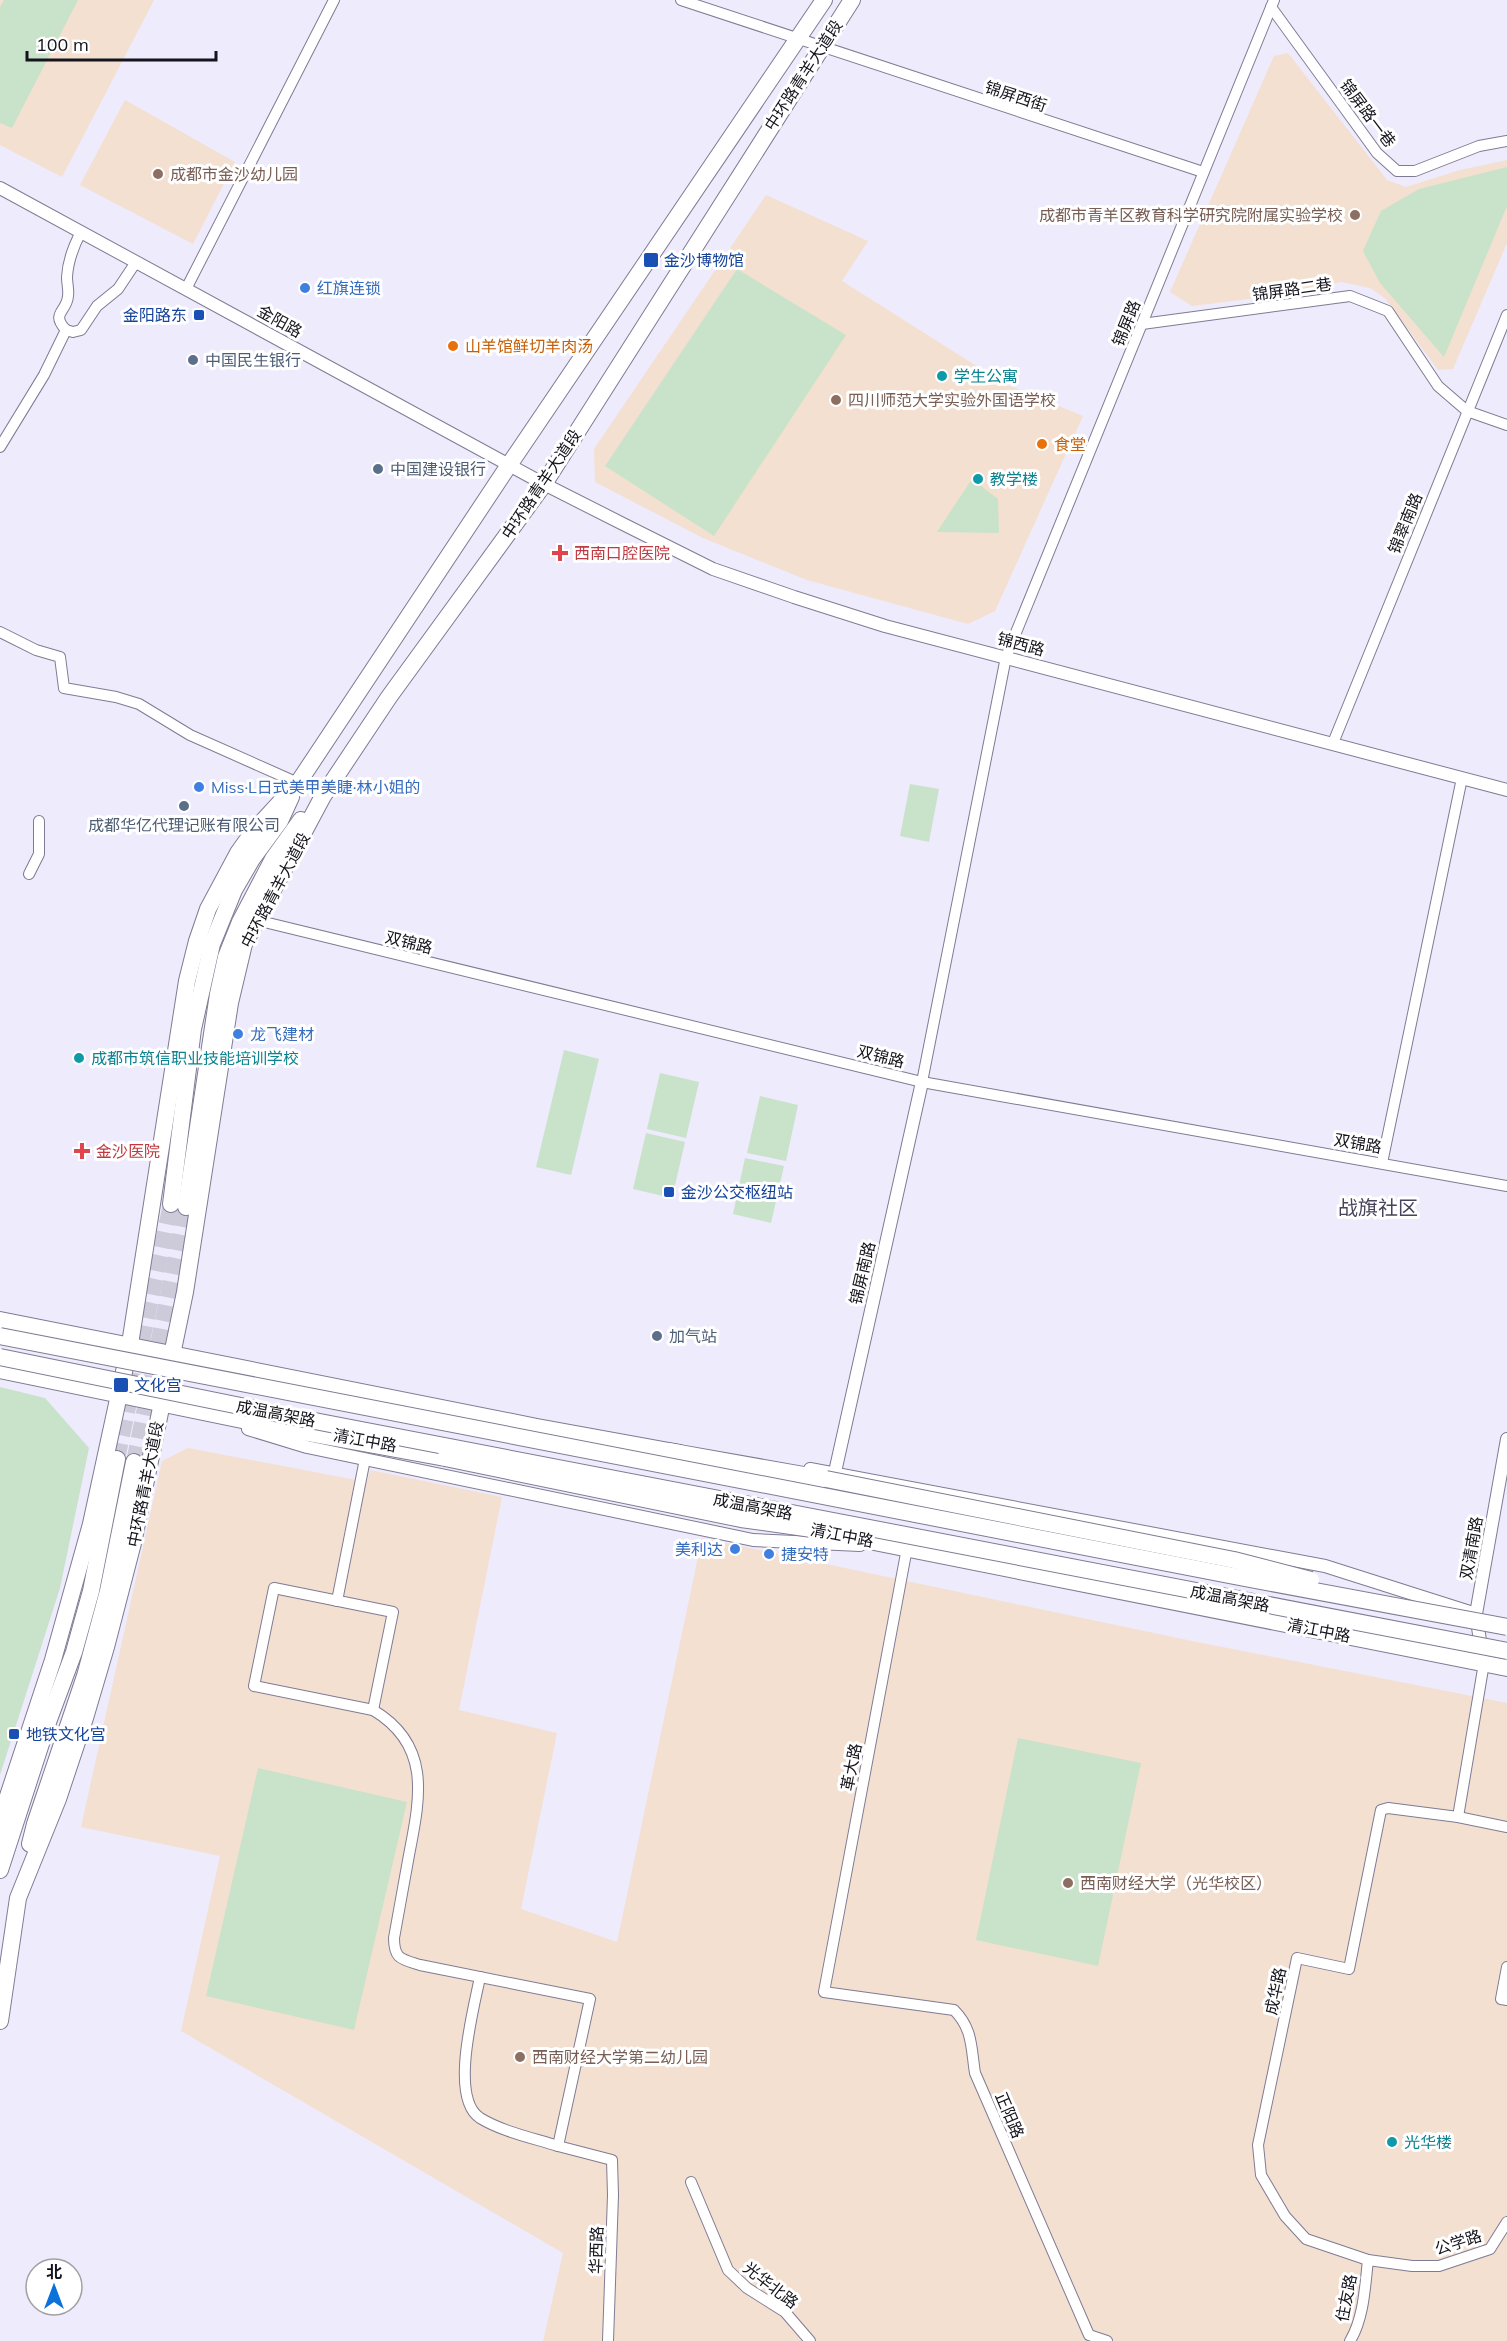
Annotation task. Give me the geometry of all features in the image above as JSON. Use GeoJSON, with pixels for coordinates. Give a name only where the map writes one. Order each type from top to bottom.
{"type":"FeatureCollection","features":[{"type":"Feature","properties":{"kind":"main road","name":"中环路青羊大道段"},"geometry":{"type":"LineString","coordinates":[[0,1851],[7,1799],[66,1615],[91,1524],[130,1344],[187,981],[197,941],[221,883],[253,832],[298,783],[824,0]]}},
{"type":"Feature","properties":{"kind":"main road","name":"中环路青羊大道段"},"geometry":{"type":"LineString","coordinates":[[1,2012],[18,1898],[58,1799],[106,1647],[133,1543],[187,1281],[230,1003],[244,944],[323,796],[389,697],[544,484],[852,0]]}},
{"type":"Feature","properties":{"kind":"main road"},"geometry":{"type":"LineString","coordinates":[[298,783],[280,821],[252,859],[234,890],[212,944],[193,1029],[178,1206],[226,957],[240,922],[273,860],[297,825],[323,796]]}},
{"type":"Feature","properties":{"kind":"main road"},"geometry":{"type":"LineString","coordinates":[[0,1320],[130,1344],[526,1425],[830,1476],[1234,1560],[1419,1609]]}},
{"type":"Feature","properties":{"kind":"main road","name":"成温高架路"},"geometry":{"type":"LineString","coordinates":[[0,1336],[1507,1627]]}},
{"type":"Feature","properties":{"kind":"main road","name":"成温高架路"},"geometry":{"type":"LineString","coordinates":[[0,1358],[906,1544],[1507,1651]]}},
{"type":"Feature","properties":{"kind":"main road","name":"清江中路"},"geometry":{"type":"LineString","coordinates":[[0,1370],[253,1423],[353,1437],[906,1544],[1507,1668]]}},
{"type":"Feature","properties":{"kind":"main road"},"geometry":{"type":"LineString","coordinates":[[253,1423],[445,1458],[741,1519],[906,1544]]}},
{"type":"Feature","properties":{"kind":"main road"},"geometry":{"type":"LineString","coordinates":[[668,1450],[832,1491],[1507,1620]]}},
{"type":"Feature","properties":{"kind":"main road"},"geometry":{"type":"LineString","coordinates":[[0,1870],[48,1722],[74,1652],[125,1460],[108,1591],[84,1676],[35,1824],[18,1898]]}},
{"type":"Feature","properties":{"kind":"street"},"geometry":{"type":"LineString","coordinates":[[186,289],[334,0]]}},
{"type":"Feature","properties":{"kind":"street","name":"锦屏西街"},"geometry":{"type":"LineString","coordinates":[[681,0],[820,48],[1203,172]]}},
{"type":"Feature","properties":{"kind":"street","name":"锦屏路一巷"},"geometry":{"type":"LineString","coordinates":[[1273,3],[1377,153],[1397,171],[1414,171],[1479,146],[1507,141]]}},
{"type":"Feature","properties":{"kind":"street","name":"锦屏路"},"geometry":{"type":"LineString","coordinates":[[922,1082],[1006,657],[1273,3]]}},
{"type":"Feature","properties":{"kind":"street","name":"金阳路"},"geometry":{"type":"LineString","coordinates":[[0,188],[544,484]]}},
{"type":"Feature","properties":{"kind":"street"},"geometry":{"type":"LineString","coordinates":[[81,232],[69,258],[68,299],[59,317],[59,322],[66,330],[73,332],[81,330],[97,306],[118,289],[136,262]]}},
{"type":"Feature","properties":{"kind":"street","name":"锦屏路二巷"},"geometry":{"type":"LineString","coordinates":[[1142,324],[1350,296],[1388,311],[1438,386],[1467,411]]}},
{"type":"Feature","properties":{"kind":"street","name":"锦翠南路"},"geometry":{"type":"LineString","coordinates":[[1333,743],[1507,315]]}},
{"type":"Feature","properties":{"kind":"street"},"geometry":{"type":"LineString","coordinates":[[0,447],[44,375],[66,330]]}},
{"type":"Feature","properties":{"kind":"street"},"geometry":{"type":"LineString","coordinates":[[1467,411],[1507,425]]}},
{"type":"Feature","properties":{"kind":"street","name":"锦西路"},"geometry":{"type":"LineString","coordinates":[[544,484],[713,568],[885,626],[1507,790]]}},
{"type":"Feature","properties":{"kind":"street"},"geometry":{"type":"LineString","coordinates":[[0,632],[36,650],[60,657],[64,688],[116,697],[139,704],[181,730],[298,783]]}},
{"type":"Feature","properties":{"kind":"street"},"geometry":{"type":"LineString","coordinates":[[1382,1162],[1462,778]]}},
{"type":"Feature","properties":{"kind":"street"},"geometry":{"type":"LineString","coordinates":[[29,874],[39,854],[39,821]]}},
{"type":"Feature","properties":{"kind":"street","name":"双锦路"},"geometry":{"type":"LineString","coordinates":[[256,920],[922,1082],[1507,1186]]}},
{"type":"Feature","properties":{"kind":"street","name":"锦屏南路"},"geometry":{"type":"LineString","coordinates":[[830,1476],[922,1082]]}},
{"type":"Feature","properties":{"kind":"street"},"geometry":{"type":"LineString","coordinates":[[187,1409],[307,1447],[753,1540],[906,1544]]}},
{"type":"Feature","properties":{"kind":"street","name":"双清南路"},"geometry":{"type":"LineString","coordinates":[[1484,1663],[1476,1614],[1507,1439]]}},
{"type":"Feature","properties":{"kind":"street"},"geometry":{"type":"LineString","coordinates":[[337,1601],[365,1459]]}},
{"type":"Feature","properties":{"kind":"street"},"geometry":{"type":"LineString","coordinates":[[830,1476],[1325,1566],[1476,1614]]}},
{"type":"Feature","properties":{"kind":"street","name":"革大路"},"geometry":{"type":"LineString","coordinates":[[824,1992],[906,1544]]}},
{"type":"Feature","properties":{"kind":"street"},"geometry":{"type":"LineString","coordinates":[[373,1710],[393,1612],[274,1588],[254,1686],[373,1710],[389,1719],[405,1740],[416,1761],[420,1788],[394,1938],[394,1951],[401,1959],[590,1999],[558,2146],[496,2125],[479,2117],[470,2109],[466,2091],[466,2057],[480,1977]]}},
{"type":"Feature","properties":{"kind":"street"},"geometry":{"type":"LineString","coordinates":[[1484,1663],[1458,1817],[1507,1827]]}},
{"type":"Feature","properties":{"kind":"street","name":"成华路"},"geometry":{"type":"LineString","coordinates":[[1368,2260],[1306,2239],[1285,2216],[1261,2175],[1258,2145],[1297,1958],[1349,1969],[1382,1810],[1388,1808],[1458,1817]]}},
{"type":"Feature","properties":{"kind":"street"},"geometry":{"type":"LineString","coordinates":[[1507,1967],[1501,1999],[1507,2000]]}},
{"type":"Feature","properties":{"kind":"street","name":"正阳路"},"geometry":{"type":"LineString","coordinates":[[824,1992],[954,2010],[964,2020],[969,2032],[975,2073],[1089,2335],[1107,2341]]}},
{"type":"Feature","properties":{"kind":"street","name":"华西路"},"geometry":{"type":"LineString","coordinates":[[558,2146],[612,2160],[608,2341]]}},
{"type":"Feature","properties":{"kind":"street","name":"光华北路"},"geometry":{"type":"LineString","coordinates":[[691,2182],[728,2270],[747,2288],[785,2312],[810,2341]]}},
{"type":"Feature","properties":{"kind":"street","name":"公学路"},"geometry":{"type":"LineString","coordinates":[[1368,2260],[1412,2266],[1439,2266],[1491,2249],[1507,2222]]}},
{"type":"Feature","properties":{"kind":"street","name":"住友路"},"geometry":{"type":"LineString","coordinates":[[1350,2341],[1355,2333],[1364,2295],[1368,2260]]}},
{"type":"Feature","properties":{"kind":"shaded area"},"geometry":{"type":"Polygon","coordinates":[[[0,0],[154,0],[62,177],[0,145],[0,0]]]}},
{"type":"Feature","properties":{"kind":"shaded area","name":"成都市青羊区教育科学研究院附属实验学校"},"geometry":{"type":"Polygon","coordinates":[[[1288,53],[1387,180],[1406,187],[1460,170],[1507,160],[1507,243],[1453,369],[1438,370],[1385,298],[1370,288],[1341,282],[1282,295],[1192,306],[1170,292],[1274,56],[1288,53]]]}},
{"type":"Feature","properties":{"kind":"shaded area","name":"成都市金沙幼儿园"},"geometry":{"type":"Polygon","coordinates":[[[125,100],[235,162],[193,244],[80,185],[125,100]]]}},
{"type":"Feature","properties":{"kind":"shaded area","name":"四川师范大学实验外国语学校"},"geometry":{"type":"Polygon","coordinates":[[[766,195],[868,241],[842,281],[1005,384],[1083,416],[995,611],[968,624],[807,580],[703,538],[595,482],[594,449],[766,195]]]}},
{"type":"Feature","properties":{"kind":"shaded area","name":"西南财经大学（光华校区）"},"geometry":{"type":"Polygon","coordinates":[[[188,1448],[367,1482],[370,1470],[502,1497],[459,1710],[557,1733],[521,1909],[617,1942],[702,1538],[1192,1641],[1507,1703],[1507,2341],[543,2341],[563,2253],[181,2031],[220,1856],[81,1827],[162,1461],[188,1448]]]}},
{"type":"Feature","properties":{"kind":"green space"},"geometry":{"type":"Polygon","coordinates":[[[4,0],[78,0],[12,128],[0,123],[0,7],[4,0]]]}},
{"type":"Feature","properties":{"kind":"green space"},"geometry":{"type":"Polygon","coordinates":[[[1507,167],[1507,206],[1444,357],[1380,283],[1363,251],[1381,211],[1419,189],[1507,167]]]}},
{"type":"Feature","properties":{"kind":"green space"},"geometry":{"type":"Polygon","coordinates":[[[737,269],[846,335],[714,536],[605,466],[737,269]]]}},
{"type":"Feature","properties":{"kind":"green space"},"geometry":{"type":"Polygon","coordinates":[[[972,479],[998,499],[999,533],[937,532],[972,479]]]}},
{"type":"Feature","properties":{"kind":"green space"},"geometry":{"type":"Polygon","coordinates":[[[910,784],[939,789],[929,842],[900,836],[910,784]]]}},
{"type":"Feature","properties":{"kind":"green space"},"geometry":{"type":"Polygon","coordinates":[[[564,1050],[599,1059],[571,1175],[536,1167],[564,1050]]]}},
{"type":"Feature","properties":{"kind":"green space"},"geometry":{"type":"Polygon","coordinates":[[[660,1073],[699,1082],[686,1138],[647,1129],[660,1073]]]}},
{"type":"Feature","properties":{"kind":"green space"},"geometry":{"type":"Polygon","coordinates":[[[760,1096],[798,1105],[786,1161],[747,1153],[760,1096]]]}},
{"type":"Feature","properties":{"kind":"green space"},"geometry":{"type":"Polygon","coordinates":[[[646,1133],[685,1142],[672,1198],[633,1189],[646,1133]]]}},
{"type":"Feature","properties":{"kind":"green space"},"geometry":{"type":"Polygon","coordinates":[[[745,1158],[784,1166],[771,1223],[733,1214],[745,1158]]]}},
{"type":"Feature","properties":{"kind":"green space"},"geometry":{"type":"Polygon","coordinates":[[[0,1387],[45,1398],[89,1448],[60,1588],[0,1775],[0,1387]]]}},
{"type":"Feature","properties":{"kind":"green space"},"geometry":{"type":"Polygon","coordinates":[[[1018,1738],[1141,1763],[1098,1966],[976,1940],[1018,1738]]]}},
{"type":"Feature","properties":{"kind":"green space"},"geometry":{"type":"Polygon","coordinates":[[[258,1768],[407,1802],[354,2030],[206,1996],[258,1768]]]}},
{"type":"Feature","properties":{"kind":"tunnel"},"geometry":{"type":"LineString","coordinates":[[117,1459],[171,1204]]}},
{"type":"Feature","properties":{"kind":"tunnel"},"geometry":{"type":"LineString","coordinates":[[134,1462],[186,1207]]}},
{"type":"Feature","properties":{"kind":"place","name":"成都市金沙幼儿园"},"geometry":{"type":"Point","coordinates":[158,174]}},
{"type":"Feature","properties":{"kind":"place","name":"成都市青羊区教育科学研究院附属实验学校"},"geometry":{"type":"Point","coordinates":[1355,215]}},
{"type":"Feature","properties":{"kind":"place","name":"金沙博物馆"},"geometry":{"type":"Point","coordinates":[651,260]}},
{"type":"Feature","properties":{"kind":"place","name":"红旗连锁"},"geometry":{"type":"Point","coordinates":[305,288]}},
{"type":"Feature","properties":{"kind":"place","name":"金阳路东"},"geometry":{"type":"Point","coordinates":[199,315]}},
{"type":"Feature","properties":{"kind":"place","name":"山羊馆鲜切羊肉汤"},"geometry":{"type":"Point","coordinates":[453,346]}},
{"type":"Feature","properties":{"kind":"place","name":"中国民生银行"},"geometry":{"type":"Point","coordinates":[193,360]}},
{"type":"Feature","properties":{"kind":"place","name":"学生公寓"},"geometry":{"type":"Point","coordinates":[942,376]}},
{"type":"Feature","properties":{"kind":"place","name":"四川师范大学实验外国语学校"},"geometry":{"type":"Point","coordinates":[836,400]}},
{"type":"Feature","properties":{"kind":"place","name":"食堂"},"geometry":{"type":"Point","coordinates":[1042,444]}},
{"type":"Feature","properties":{"kind":"place","name":"中国建设银行"},"geometry":{"type":"Point","coordinates":[378,469]}},
{"type":"Feature","properties":{"kind":"place","name":"教学楼"},"geometry":{"type":"Point","coordinates":[978,479]}},
{"type":"Feature","properties":{"kind":"place","name":"西南口腔医院"},"geometry":{"type":"Point","coordinates":[560,553]}},
{"type":"Feature","properties":{"kind":"place","name":"Miss·L日式美甲美睫·林小姐的"},"geometry":{"type":"Point","coordinates":[199,787]}},
{"type":"Feature","properties":{"kind":"place","name":"成都华亿代理记账有限公司"},"geometry":{"type":"Point","coordinates":[184,806]}},
{"type":"Feature","properties":{"kind":"place","name":"龙飞建材"},"geometry":{"type":"Point","coordinates":[238,1034]}},
{"type":"Feature","properties":{"kind":"place","name":"成都市筑信职业技能培训学校"},"geometry":{"type":"Point","coordinates":[79,1058]}},
{"type":"Feature","properties":{"kind":"place","name":"金沙医院"},"geometry":{"type":"Point","coordinates":[82,1151]}},
{"type":"Feature","properties":{"kind":"place","name":"金沙公交枢纽站"},"geometry":{"type":"Point","coordinates":[669,1192]}},
{"type":"Feature","properties":{"kind":"place","name":"加气站"},"geometry":{"type":"Point","coordinates":[657,1336]}},
{"type":"Feature","properties":{"kind":"place","name":"文化宫"},"geometry":{"type":"Point","coordinates":[121,1385]}},
{"type":"Feature","properties":{"kind":"place","name":"美利达"},"geometry":{"type":"Point","coordinates":[735,1549]}},
{"type":"Feature","properties":{"kind":"place","name":"捷安特"},"geometry":{"type":"Point","coordinates":[769,1554]}},
{"type":"Feature","properties":{"kind":"place","name":"地铁文化宫"},"geometry":{"type":"Point","coordinates":[14,1734]}},
{"type":"Feature","properties":{"kind":"place","name":"西南财经大学（光华校区）"},"geometry":{"type":"Point","coordinates":[1068,1883]}},
{"type":"Feature","properties":{"kind":"place","name":"西南财经大学第二幼儿园"},"geometry":{"type":"Point","coordinates":[520,2057]}},
{"type":"Feature","properties":{"kind":"place","name":"光华楼"},"geometry":{"type":"Point","coordinates":[1392,2142]}},
{"type":"Feature","properties":{"kind":"district","name":"战旗社区"},"geometry":{"type":"Point","coordinates":[1378,1207]}}]}
